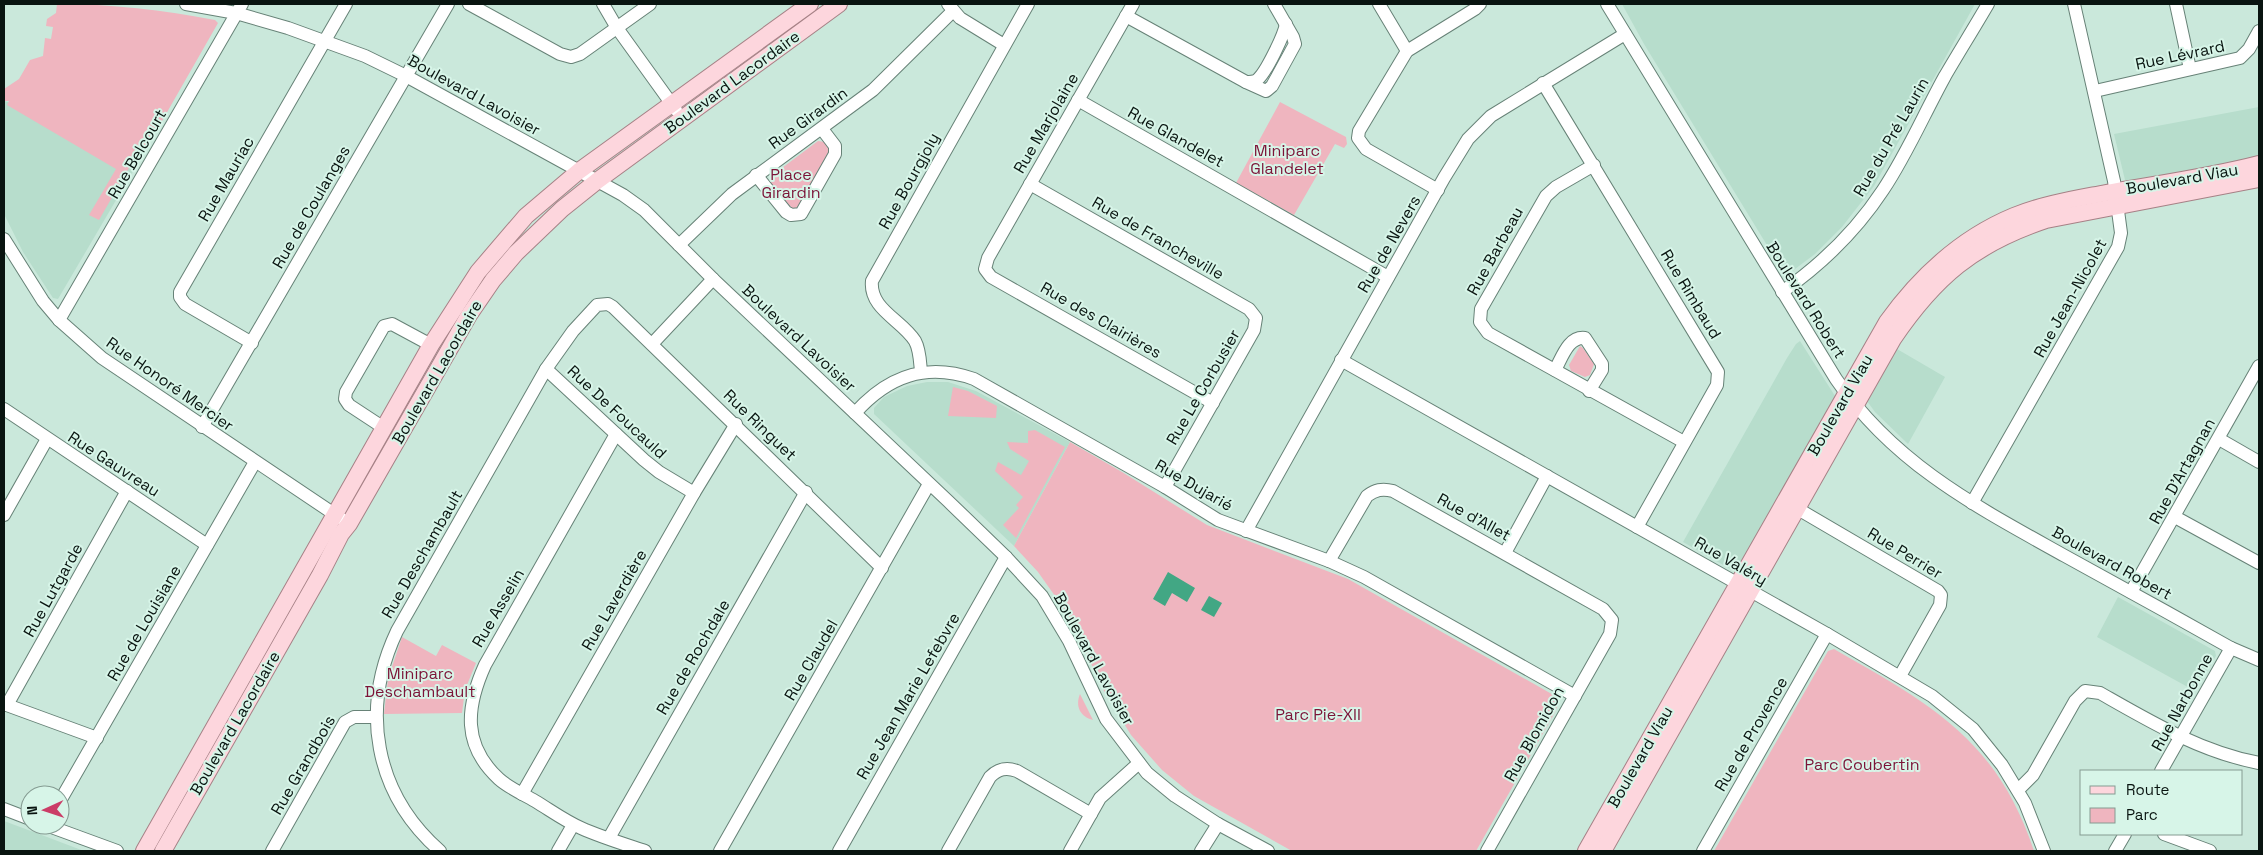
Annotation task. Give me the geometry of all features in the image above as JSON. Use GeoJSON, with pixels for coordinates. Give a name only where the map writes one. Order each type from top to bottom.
{"type":"FeatureCollection","features":[{"type":"Feature","properties":{"kind":"main road","name":"Boulevard Lacordaire"},"geometry":{"type":"LineString","coordinates":[[144,851],[431,345],[478,272],[526,216],[579,171],[810,4]]}},
{"type":"Feature","properties":{"kind":"main road","name":"Boulevard Lacordaire"},"geometry":{"type":"LineString","coordinates":[[163,851],[320,575],[341,534],[349,524],[451,345],[484,292],[516,253],[540,228],[597,181],[839,4]]}},
{"type":"Feature","properties":{"kind":"main road","name":"Boulevard Viau"},"geometry":{"type":"LineString","coordinates":[[2116,199],[2259,164]]}},
{"type":"Feature","properties":{"kind":"main road","name":"Boulevard Viau"},"geometry":{"type":"LineString","coordinates":[[1603,851],[1744,587],[1798,509],[1887,322],[1904,298],[1940,261],[1988,228],[2027,211],[2259,179]]}},
{"type":"Feature","properties":{"kind":"main road","name":"Boulevard Viau"},"geometry":{"type":"LineString","coordinates":[[1586,851],[1744,587],[1851,400]]}},
{"type":"Feature","properties":{"kind":"street","name":"Boulevard Lavoisier"},"geometry":{"type":"LineString","coordinates":[[186,4],[239,8],[325,40],[406,76],[623,194],[644,210],[713,279],[1006,557],[1042,596],[1069,641],[1106,719],[1139,763],[1168,790],[1218,824],[1268,851]]}},
{"type":"Feature","properties":{"kind":"street","name":"Rue Mauriac"},"geometry":{"type":"LineString","coordinates":[[252,344],[185,304],[180,297],[180,292],[346,4]]}},
{"type":"Feature","properties":{"kind":"street","name":"Rue de Coulanges"},"geometry":{"type":"LineString","coordinates":[[202,427],[448,4]]}},
{"type":"Feature","properties":{"kind":"street"},"geometry":{"type":"LineString","coordinates":[[469,4],[560,54],[571,57],[580,54],[650,4]]}},
{"type":"Feature","properties":{"kind":"street"},"geometry":{"type":"LineString","coordinates":[[602,4],[682,119]]}},
{"type":"Feature","properties":{"kind":"street","name":"Rue Bourgjoly"},"geometry":{"type":"LineString","coordinates":[[921,372],[916,344],[877,302],[871,289],[872,281],[1028,4]]}},
{"type":"Feature","properties":{"kind":"street","name":"Rue Marjolaine"},"geometry":{"type":"LineString","coordinates":[[988,258],[1133,4]]}},
{"type":"Feature","properties":{"kind":"street"},"geometry":{"type":"LineString","coordinates":[[1126,16],[1262,90],[1270,89],[1294,48],[1293,37],[1274,4]]}},
{"type":"Feature","properties":{"kind":"street"},"geometry":{"type":"LineString","coordinates":[[1379,4],[1407,50]]}},
{"type":"Feature","properties":{"kind":"street","name":"Boulevard Robert"},"geometry":{"type":"LineString","coordinates":[[1607,4],[1782,292],[1851,400],[1899,451],[1929,475],[1972,502],[2231,648],[2259,660]]}},
{"type":"Feature","properties":{"kind":"street","name":"Rue du Pré Laurin"},"geometry":{"type":"LineString","coordinates":[[1782,292],[1815,268],[1838,246],[1883,190],[1945,76],[1988,4]]}},
{"type":"Feature","properties":{"kind":"street","name":"Rue Jean-Nicolet"},"geometry":{"type":"LineString","coordinates":[[1972,502],[2118,248],[2121,233],[2116,199],[2074,4]]}},
{"type":"Feature","properties":{"kind":"street"},"geometry":{"type":"LineString","coordinates":[[2176,4],[2190,69]]}},
{"type":"Feature","properties":{"kind":"street"},"geometry":{"type":"LineString","coordinates":[[1438,190],[1366,150],[1358,138],[1362,125],[1407,50],[1477,6]]}},
{"type":"Feature","properties":{"kind":"street"},"geometry":{"type":"LineString","coordinates":[[950,7],[960,18],[1004,45]]}},
{"type":"Feature","properties":{"kind":"street","name":"Rue Girardin"},"geometry":{"type":"LineString","coordinates":[[679,245],[725,200],[873,90],[950,7]]}},
{"type":"Feature","properties":{"kind":"street","name":"Rue Belcourt"},"geometry":{"type":"LineString","coordinates":[[59,320],[239,8]]}},
{"type":"Feature","properties":{"kind":"street"},"geometry":{"type":"LineString","coordinates":[[1246,82],[1254,81],[1261,76],[1282,39],[1286,24]]}},
{"type":"Feature","properties":{"kind":"street","name":"Rue Lévrard"},"geometry":{"type":"LineString","coordinates":[[2094,90],[2240,58],[2249,49],[2259,31]]}},
{"type":"Feature","properties":{"kind":"street","name":"Rue de Nevers"},"geometry":{"type":"LineString","coordinates":[[1246,531],[1388,277],[1460,152],[1477,128],[1504,107],[1625,34]]}},
{"type":"Feature","properties":{"kind":"street","name":"Rue Rimbaud"},"geometry":{"type":"LineString","coordinates":[[1543,83],[1718,372],[1717,385],[1637,527]]}},
{"type":"Feature","properties":{"kind":"street","name":"Rue Glandelet"},"geometry":{"type":"LineString","coordinates":[[1078,100],[1388,277]]}},
{"type":"Feature","properties":{"kind":"street"},"geometry":{"type":"LineString","coordinates":[[756,176],[786,212],[791,215],[801,214],[835,154],[835,146],[822,129]]}},
{"type":"Feature","properties":{"kind":"street","name":"Rue Barbeau"},"geometry":{"type":"LineString","coordinates":[[1594,165],[1556,187],[1546,196],[1481,309],[1480,322],[1488,333],[1589,391],[1684,442]]}},
{"type":"Feature","properties":{"kind":"street","name":"Rue de Francheville"},"geometry":{"type":"LineString","coordinates":[[1030,184],[1249,309],[1256,318],[1254,330]]}},
{"type":"Feature","properties":{"kind":"street","name":"Rue Honoré Mercier"},"geometry":{"type":"LineString","coordinates":[[4,239],[30,283],[59,320],[102,358],[349,524]]}},
{"type":"Feature","properties":{"kind":"street","name":"Rue des Clairières"},"geometry":{"type":"LineString","coordinates":[[988,258],[985,269],[991,277],[1213,403]]}},
{"type":"Feature","properties":{"kind":"street"},"geometry":{"type":"LineString","coordinates":[[652,344],[713,279]]}},
{"type":"Feature","properties":{"kind":"street","name":"Rue Deschambault"},"geometry":{"type":"LineString","coordinates":[[440,851],[418,829],[404,810],[392,788],[384,765],[376,717],[382,671],[387,655],[397,631],[546,369],[573,331],[593,309],[603,303],[613,307]]}},
{"type":"Feature","properties":{"kind":"street","name":"Rue Ringuet"},"geometry":{"type":"LineString","coordinates":[[613,307],[736,424],[882,568]]}},
{"type":"Feature","properties":{"kind":"street"},"geometry":{"type":"LineString","coordinates":[[384,428],[349,405],[345,399],[346,392],[384,326],[392,324],[397,326],[431,345]]}},
{"type":"Feature","properties":{"kind":"street","name":"Rue Le Corbusier"},"geometry":{"type":"LineString","coordinates":[[1165,486],[1254,330]]}},
{"type":"Feature","properties":{"kind":"street"},"geometry":{"type":"LineString","coordinates":[[1555,370],[1572,340],[1585,338],[1602,364],[1602,370],[1589,391]]}},
{"type":"Feature","properties":{"kind":"street","name":"Rue Valéry"},"geometry":{"type":"LineString","coordinates":[[1342,360],[1827,634],[1932,696],[1973,729],[2002,765],[2018,789],[2034,821],[2044,851]]}},
{"type":"Feature","properties":{"kind":"street","name":"Rue D'Artagnan"},"geometry":{"type":"LineString","coordinates":[[2132,592],[2259,366]]}},
{"type":"Feature","properties":{"kind":"street","name":"Rue De Foucauld"},"geometry":{"type":"LineString","coordinates":[[546,369],[651,466],[694,493]]}},
{"type":"Feature","properties":{"kind":"street","name":"Rue Dujarié"},"geometry":{"type":"LineString","coordinates":[[855,413],[878,390],[903,377],[921,372],[950,372],[974,379],[1165,486],[1204,512],[1246,531],[1329,561],[1364,577],[1575,696]]}},
{"type":"Feature","properties":{"kind":"street","name":"Rue Gauvreau"},"geometry":{"type":"LineString","coordinates":[[4,409],[207,545]]}},
{"type":"Feature","properties":{"kind":"street","name":"Rue Laverdière"},"geometry":{"type":"LineString","coordinates":[[522,794],[694,493],[736,424]]}},
{"type":"Feature","properties":{"kind":"street","name":"Rue Asselin"},"geometry":{"type":"LineString","coordinates":[[616,434],[484,665],[475,685],[470,706],[470,722],[478,752],[487,767],[500,780],[573,825],[645,851]]}},
{"type":"Feature","properties":{"kind":"street"},"geometry":{"type":"LineString","coordinates":[[4,515],[47,439]]}},
{"type":"Feature","properties":{"kind":"street"},"geometry":{"type":"LineString","coordinates":[[2219,439],[2259,462]]}},
{"type":"Feature","properties":{"kind":"street","name":"Rue de Louisiane"},"geometry":{"type":"LineString","coordinates":[[69,785],[255,462]]}},
{"type":"Feature","properties":{"kind":"street"},"geometry":{"type":"LineString","coordinates":[[1505,553],[1547,476]]}},
{"type":"Feature","properties":{"kind":"street","name":"Rue Claudel"},"geometry":{"type":"LineString","coordinates":[[720,851],[929,484]]}},
{"type":"Feature","properties":{"kind":"street","name":"Rue d'Allet"},"geometry":{"type":"LineString","coordinates":[[1329,561],[1367,496],[1373,492],[1386,489],[1393,491],[1603,609],[1612,620],[1610,634]]}},
{"type":"Feature","properties":{"kind":"street","name":"Rue Lutgarde"},"geometry":{"type":"LineString","coordinates":[[5,705],[128,491]]}},
{"type":"Feature","properties":{"kind":"street","name":"Rue de Rochdale"},"geometry":{"type":"LineString","coordinates":[[608,838],[806,492]]}},
{"type":"Feature","properties":{"kind":"street","name":"Rue Perrier"},"geometry":{"type":"LineString","coordinates":[[1798,509],[1938,591],[1941,595],[1940,605],[1900,676]]}},
{"type":"Feature","properties":{"kind":"street"},"geometry":{"type":"LineString","coordinates":[[2175,517],[2259,563]]}},
{"type":"Feature","properties":{"kind":"street","name":"Rue Jean Marie Lefebvre"},"geometry":{"type":"LineString","coordinates":[[839,851],[1006,557]]}},
{"type":"Feature","properties":{"kind":"street","name":"Rue Blomidon"},"geometry":{"type":"LineString","coordinates":[[1487,851],[1610,634]]}},
{"type":"Feature","properties":{"kind":"street","name":"Rue de Provence"},"geometry":{"type":"LineString","coordinates":[[1703,851],[1827,634]]}},
{"type":"Feature","properties":{"kind":"street","name":"Rue Narbonne"},"geometry":{"type":"LineString","coordinates":[[2162,770],[2231,648]]}},
{"type":"Feature","properties":{"kind":"street"},"geometry":{"type":"LineString","coordinates":[[2018,789],[2033,776],[2075,701],[2085,691],[2100,693],[2180,738],[2241,760],[2259,763]]}},
{"type":"Feature","properties":{"kind":"street"},"geometry":{"type":"LineString","coordinates":[[5,705],[97,738]]}},
{"type":"Feature","properties":{"kind":"street","name":"Rue Grandbois"},"geometry":{"type":"LineString","coordinates":[[272,851],[345,722],[354,717],[376,717]]}},
{"type":"Feature","properties":{"kind":"street"},"geometry":{"type":"LineString","coordinates":[[1070,851],[1100,798],[1139,763]]}},
{"type":"Feature","properties":{"kind":"street"},"geometry":{"type":"LineString","coordinates":[[948,851],[990,777],[996,771],[1003,769],[1017,771],[1091,814]]}},
{"type":"Feature","properties":{"kind":"street"},"geometry":{"type":"LineString","coordinates":[[4,809],[20,815]]}},
{"type":"Feature","properties":{"kind":"street"},"geometry":{"type":"LineString","coordinates":[[1201,851],[1218,824]]}},
{"type":"Feature","properties":{"kind":"street"},"geometry":{"type":"LineString","coordinates":[[558,851],[573,825]]}},
{"type":"Feature","properties":{"kind":"street"},"geometry":{"type":"LineString","coordinates":[[70,834],[117,851]]}},
{"type":"Feature","properties":{"kind":"street"},"geometry":{"type":"LineString","coordinates":[[2115,851],[2124,835]]}},
{"type":"Feature","properties":{"kind":"street"},"geometry":{"type":"LineString","coordinates":[[2167,835],[2210,851]]}},
{"type":"Feature","properties":{"kind":"shaded area"},"geometry":{"type":"Polygon","coordinates":[[[1622,4],[1975,4],[1874,186],[1842,227],[1815,254],[1787,275],[1644,44],[1622,4]]]}},
{"type":"Feature","properties":{"kind":"shaded area"},"geometry":{"type":"Polygon","coordinates":[[[4,101],[125,137],[146,149],[58,299],[53,298],[23,252],[4,214],[4,101]]]}},
{"type":"Feature","properties":{"kind":"shaded area"},"geometry":{"type":"Polygon","coordinates":[[[2259,107],[2259,157],[2129,182],[2125,180],[2114,134],[2259,107]]]}},
{"type":"Feature","properties":{"kind":"shaded area"},"geometry":{"type":"Polygon","coordinates":[[[1800,341],[1835,396],[1738,569],[1732,570],[1683,542],[1787,358],[1800,341]]]}},
{"type":"Feature","properties":{"kind":"shaded area"},"geometry":{"type":"Polygon","coordinates":[[[1897,349],[1945,377],[1908,444],[1875,412],[1867,401],[1897,349]]]}},
{"type":"Feature","properties":{"kind":"shaded area"},"geometry":{"type":"Polygon","coordinates":[[[927,382],[948,382],[976,391],[1070,442],[1014,546],[874,414],[874,408],[884,397],[907,386],[927,382]]]}},
{"type":"Feature","properties":{"kind":"shaded area"},"geometry":{"type":"Polygon","coordinates":[[[1168,572],[1195,588],[1187,602],[1172,593],[1165,606],[1153,599],[1168,572]]]}},
{"type":"Feature","properties":{"kind":"shaded area"},"geometry":{"type":"Polygon","coordinates":[[[1209,596],[1222,603],[1214,617],[1201,610],[1209,596]]]}},
{"type":"Feature","properties":{"kind":"shaded area"},"geometry":{"type":"Polygon","coordinates":[[[2118,597],[2215,651],[2216,656],[2195,691],[2097,637],[2118,597]]]}},
{"type":"Feature","properties":{"kind":"shaded area"},"geometry":{"type":"Polygon","coordinates":[[[4,821],[20,827],[20,835],[42,835],[84,851],[4,851],[4,821]]]}},
{"type":"Feature","properties":{"kind":"green space"},"geometry":{"type":"Polygon","coordinates":[[[57,4],[117,6],[176,13],[215,20],[218,23],[146,149],[141,147],[99,220],[89,215],[116,169],[7,105],[9,101],[4,101],[4,89],[19,79],[30,60],[43,56],[45,38],[51,39],[53,27],[46,26],[47,19],[56,13],[57,4]]]}},
{"type":"Feature","properties":{"kind":"green space","name":"Miniparc Glandelet"},"geometry":{"type":"Polygon","coordinates":[[[1280,102],[1346,137],[1347,144],[1344,148],[1335,144],[1294,215],[1236,183],[1280,102]]]}},
{"type":"Feature","properties":{"kind":"green space","name":"Place Girardin"},"geometry":{"type":"Polygon","coordinates":[[[818,141],[825,142],[830,152],[799,207],[793,209],[771,186],[770,177],[818,141]]]}},
{"type":"Feature","properties":{"kind":"green space"},"geometry":{"type":"Polygon","coordinates":[[[1580,346],[1594,364],[1590,375],[1585,377],[1571,371],[1569,365],[1580,346]]]}},
{"type":"Feature","properties":{"kind":"green space"},"geometry":{"type":"Polygon","coordinates":[[[953,387],[968,391],[997,406],[996,418],[948,416],[953,387]]]}},
{"type":"Feature","properties":{"kind":"green space"},"geometry":{"type":"Polygon","coordinates":[[[1035,430],[1065,447],[1016,538],[1003,525],[1019,508],[1016,505],[1023,497],[995,471],[998,462],[1021,475],[1029,461],[1010,449],[1007,442],[1028,443],[1028,431],[1035,430]]]}},
{"type":"Feature","properties":{"kind":"green space","name":"Parc Pie-XII"},"geometry":{"type":"Polygon","coordinates":[[[1070,442],[1207,525],[1348,579],[1557,697],[1559,702],[1554,714],[1476,851],[1292,851],[1194,796],[1162,770],[1131,735],[1104,691],[1067,613],[1038,572],[1014,546],[1070,442]]]}},
{"type":"Feature","properties":{"kind":"green space","name":"Miniparc Deschambault"},"geometry":{"type":"Polygon","coordinates":[[[402,637],[436,656],[442,645],[476,663],[465,690],[462,713],[384,714],[388,679],[402,637]]]}},
{"type":"Feature","properties":{"kind":"green space","name":"Parc Coubertin"},"geometry":{"type":"Polygon","coordinates":[[[1834,649],[1901,688],[1930,708],[1980,752],[2001,780],[2019,812],[2034,851],[1714,851],[1828,651],[1834,649]]]}},
{"type":"Feature","properties":{"kind":"green space"},"geometry":{"type":"Polygon","coordinates":[[[1080,694],[1093,720],[1082,714],[1078,707],[1080,694]]]}}]}
